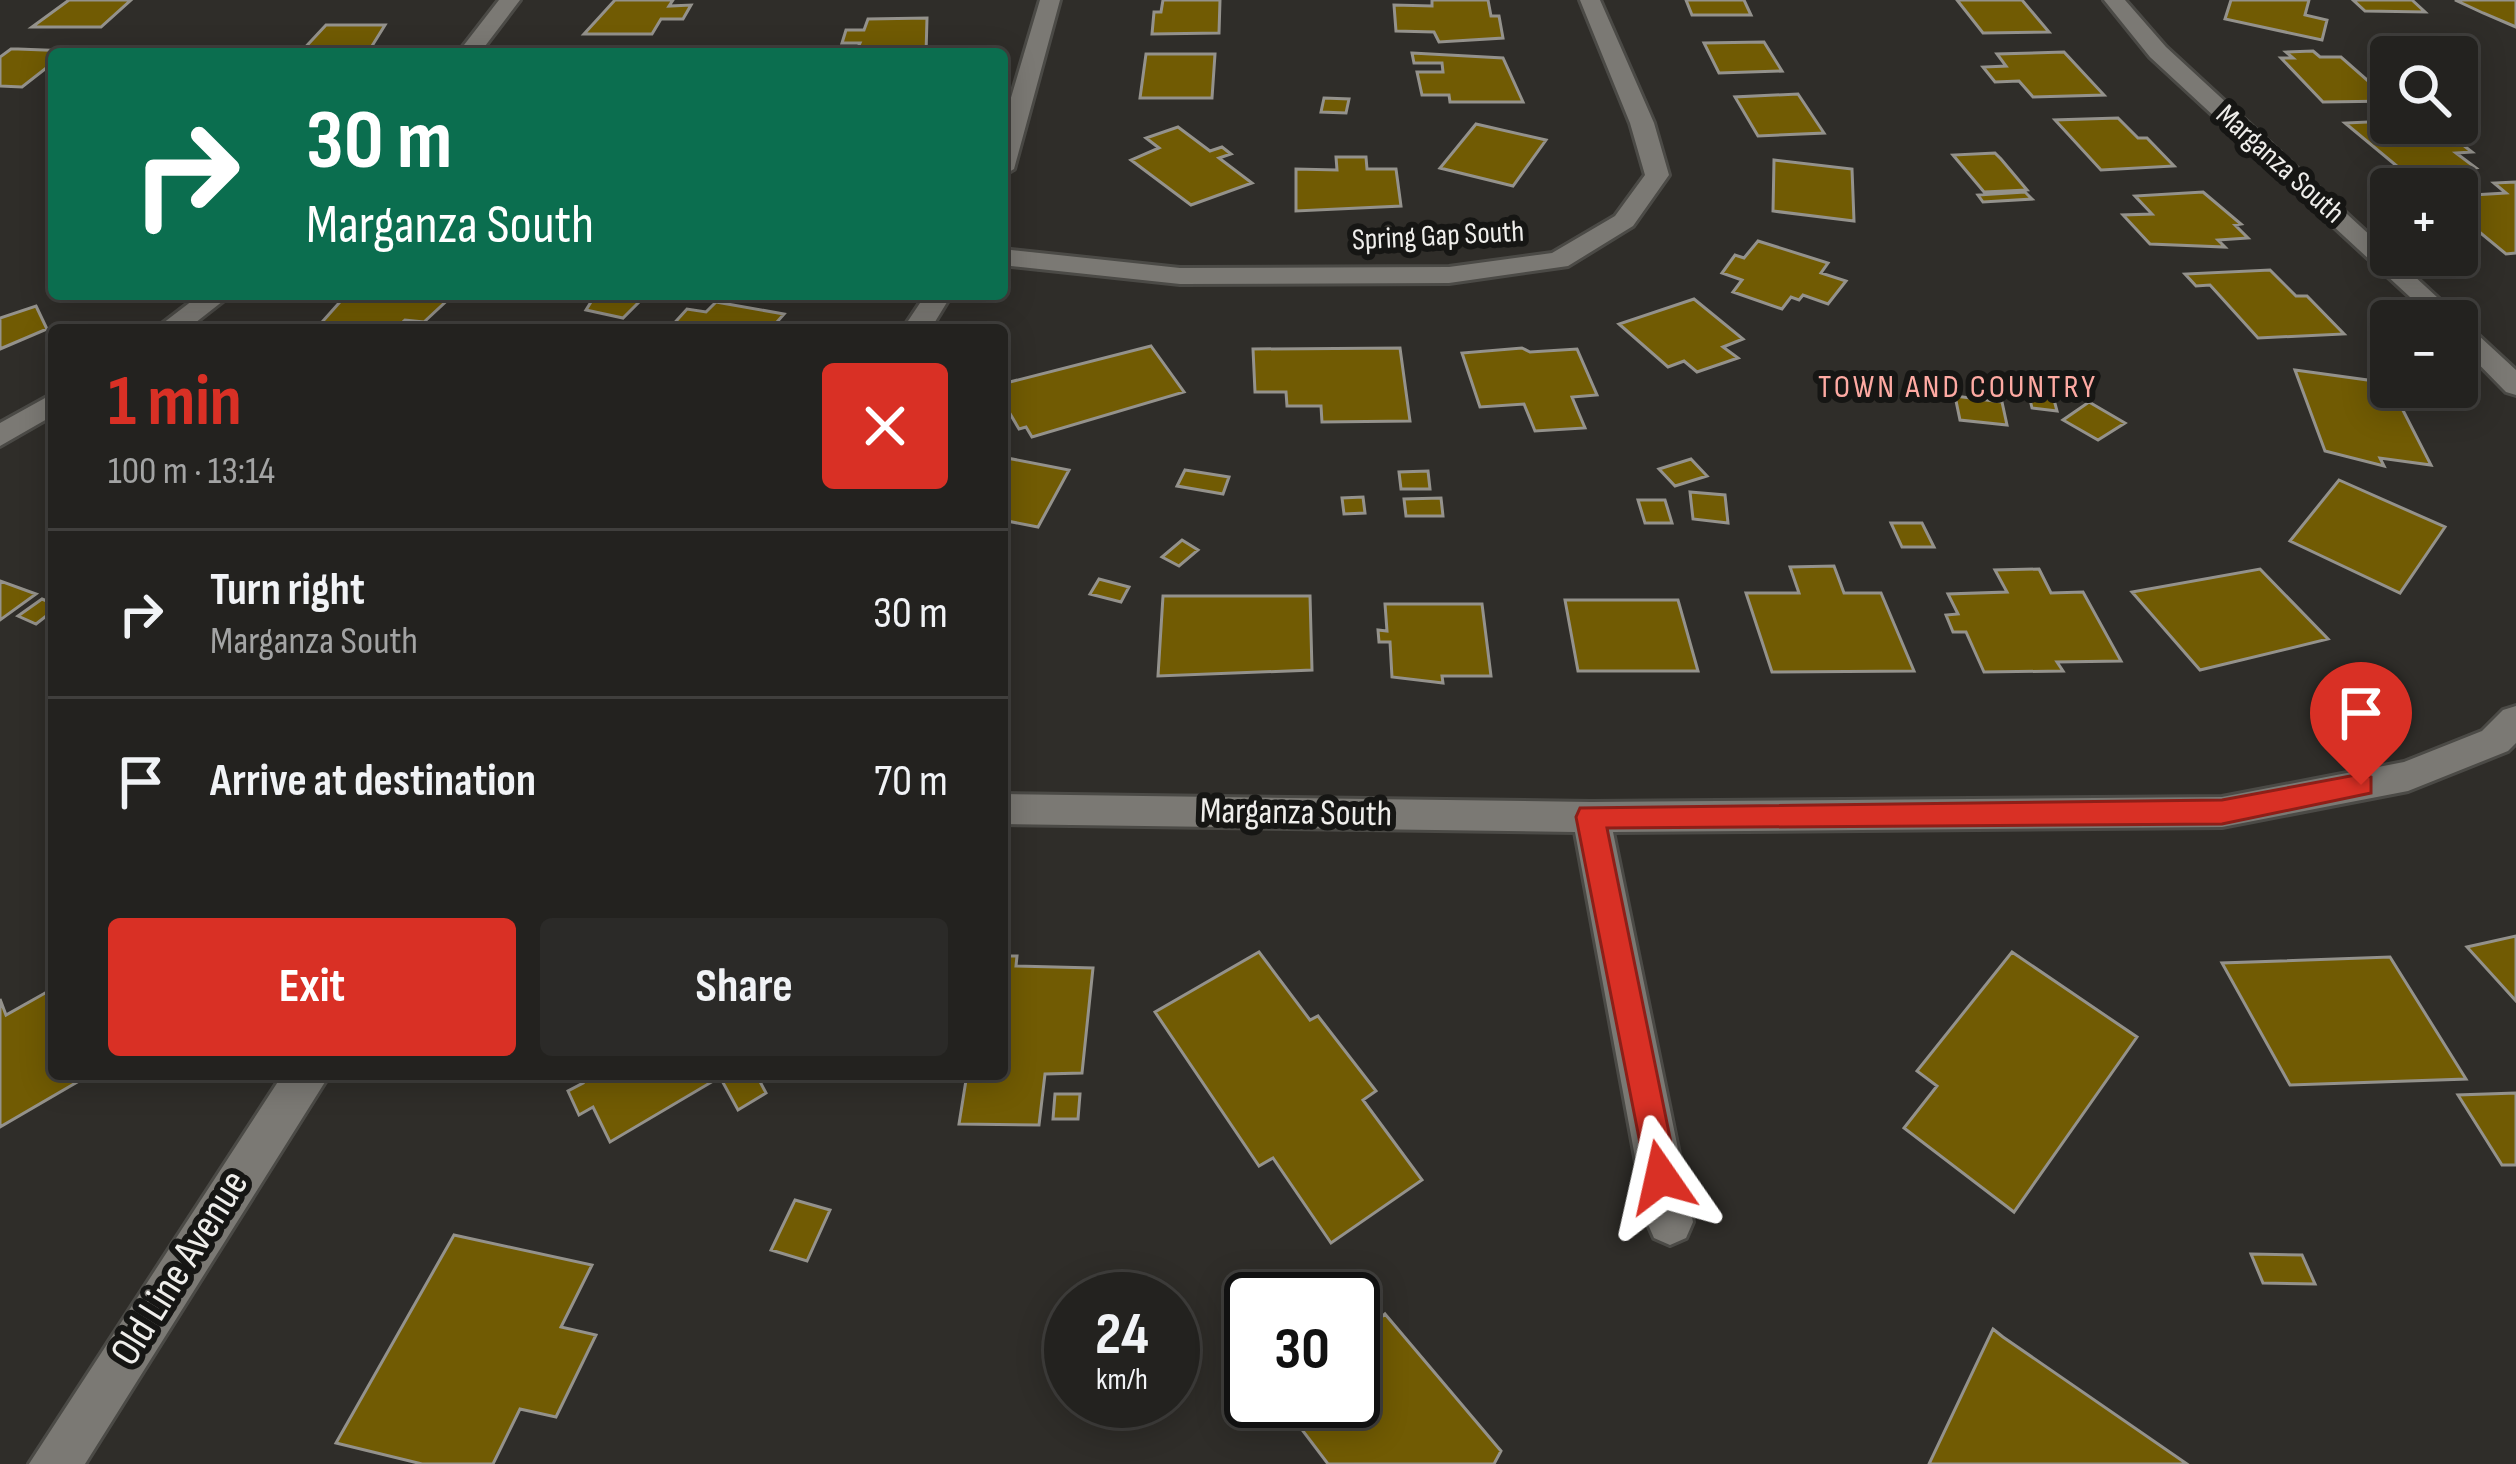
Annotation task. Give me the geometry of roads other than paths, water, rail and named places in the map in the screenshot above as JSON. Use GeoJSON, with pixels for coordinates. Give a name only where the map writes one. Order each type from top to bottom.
{"type":"FeatureCollection","features":[{"type":"Feature","properties":{"kind":"street"},"geometry":{"type":"LineString","coordinates":[[473,48],[510,0]]}},
{"type":"Feature","properties":{"kind":"street"},"geometry":{"type":"LineString","coordinates":[[1008,148],[1050,0]]}},
{"type":"Feature","properties":{"kind":"street","name":"Spring Gap South"},"geometry":{"type":"LineString","coordinates":[[1008,258],[1180,276],[1449,274],[1558,260],[1624,221],[1657,175],[1642,123],[1590,0]]}},
{"type":"Feature","properties":{"kind":"street","name":"Marganza South"},"geometry":{"type":"LineString","coordinates":[[2114,0],[2158,52],[2429,300]]}},
{"type":"Feature","properties":{"kind":"street"},"geometry":{"type":"LineString","coordinates":[[176,324],[210,300]]}},
{"type":"Feature","properties":{"kind":"street","name":"Marganza South"},"geometry":{"type":"LineString","coordinates":[[2478,347],[2516,386]]}},
{"type":"Feature","properties":{"kind":"street"},"geometry":{"type":"LineString","coordinates":[[0,436],[48,406]]}},
{"type":"Feature","properties":{"kind":"street","name":"Marganza South"},"geometry":{"type":"LineString","coordinates":[[1008,809],[1591,817],[2222,812],[2408,776],[2495,741],[2516,720]]}},
{"type":"Feature","properties":{"kind":"street"},"geometry":{"type":"LineString","coordinates":[[1591,817],[1670,1222]]}},
{"type":"Feature","properties":{"kind":"street","name":"Old Line Avenue"},"geometry":{"type":"LineString","coordinates":[[55,1464],[304,1080]]}},
{"type":"Feature","properties":{"kind":"district","name":"TOWN AND COUNTRY"},"geometry":{"type":"Point","coordinates":[1958,387]}}]}
